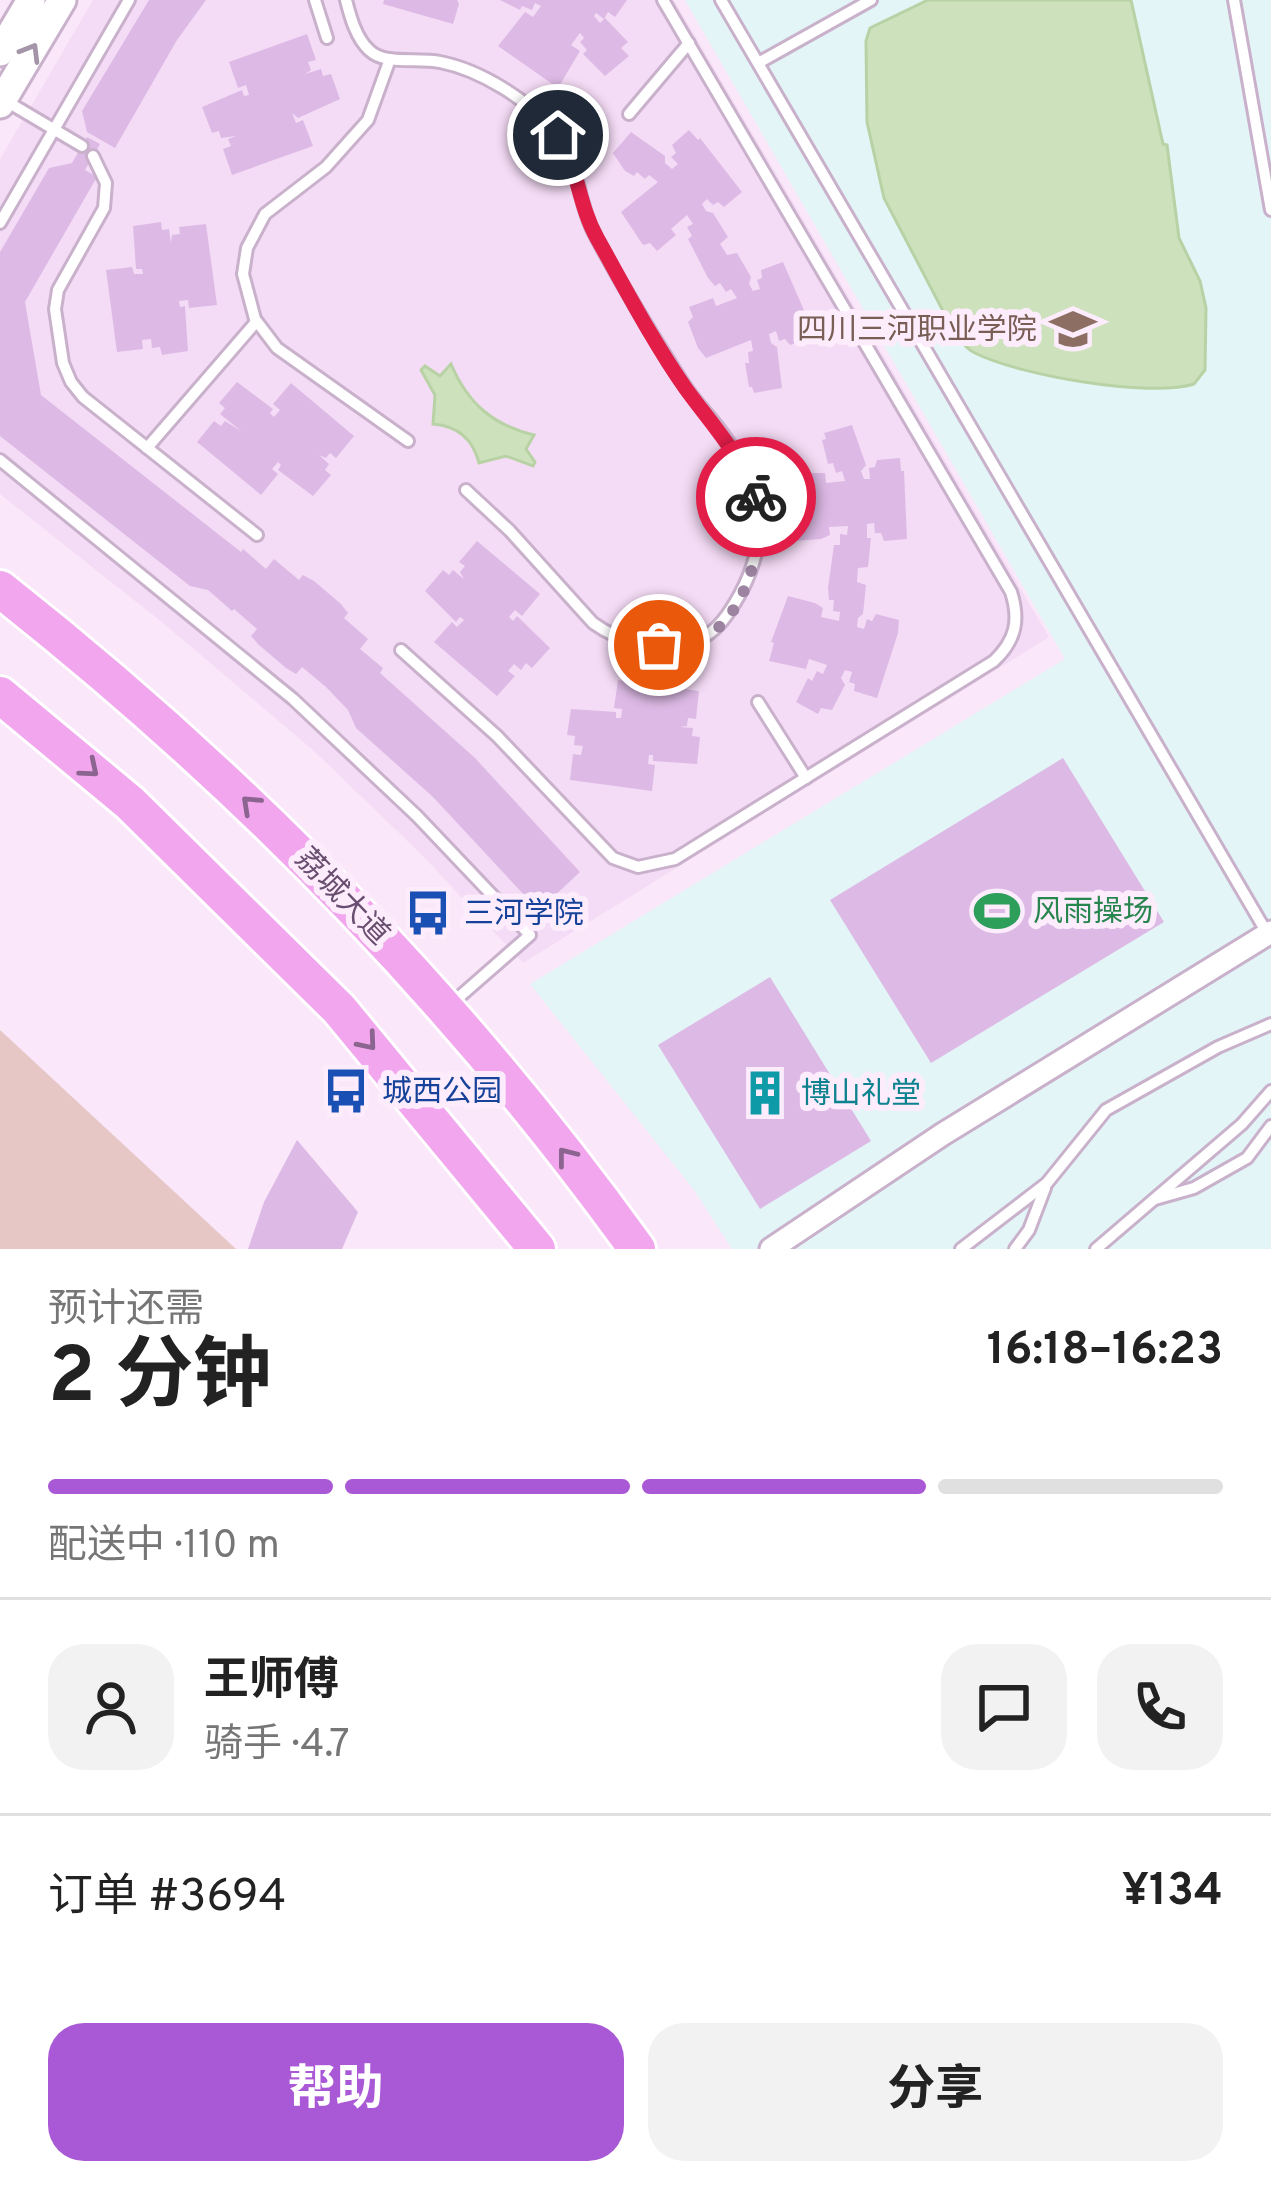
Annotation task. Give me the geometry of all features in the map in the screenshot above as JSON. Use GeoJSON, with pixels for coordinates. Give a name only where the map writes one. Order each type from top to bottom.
{"type":"FeatureCollection","features":[{"type":"Feature","properties":{"kind":"main road","name":"荔城大道"},"geometry":{"type":"LineString","coordinates":[[0,589],[185,742],[401,956],[637,1249]]}},
{"type":"Feature","properties":{"kind":"main road"},"geometry":{"type":"LineString","coordinates":[[0,694],[130,803],[339,1009],[537,1249]]}},
{"type":"Feature","properties":{"kind":"street"},"geometry":{"type":"LineString","coordinates":[[0,52],[31,0]]}},
{"type":"Feature","properties":{"kind":"street"},"geometry":{"type":"LineString","coordinates":[[2,102],[62,0]]}},
{"type":"Feature","properties":{"kind":"street"},"geometry":{"type":"LineString","coordinates":[[771,1249],[943,1133],[1269,933]]}},
{"type":"Feature","properties":{"kind":"lane"},"geometry":{"type":"LineString","coordinates":[[0,223],[129,0]]}},
{"type":"Feature","properties":{"kind":"lane"},"geometry":{"type":"LineString","coordinates":[[315,0],[327,38]]}},
{"type":"Feature","properties":{"kind":"lane"},"geometry":{"type":"LineString","coordinates":[[346,0],[352,22],[370,51],[390,58],[434,61],[476,74],[544,119],[560,136],[594,232],[685,387],[742,461],[759,510],[758,549],[732,608],[714,631],[680,644],[633,641],[592,623],[510,531],[466,490]]}},
{"type":"Feature","properties":{"kind":"lane"},"geometry":{"type":"LineString","coordinates":[[401,650],[496,736],[603,849],[625,864],[651,868],[675,860],[994,662],[1012,641],[1017,614],[1011,592],[663,0]]}},
{"type":"Feature","properties":{"kind":"lane"},"geometry":{"type":"LineString","coordinates":[[722,0],[1269,933]]}},
{"type":"Feature","properties":{"kind":"lane"},"geometry":{"type":"LineString","coordinates":[[760,62],[871,0]]}},
{"type":"Feature","properties":{"kind":"lane"},"geometry":{"type":"LineString","coordinates":[[1234,0],[1271,210]]}},
{"type":"Feature","properties":{"kind":"lane"},"geometry":{"type":"LineString","coordinates":[[629,114],[688,43]]}},
{"type":"Feature","properties":{"kind":"lane"},"geometry":{"type":"LineString","coordinates":[[390,58],[368,120],[350,143],[256,225],[243,274],[256,322],[277,348],[408,441]]}},
{"type":"Feature","properties":{"kind":"lane"},"geometry":{"type":"LineString","coordinates":[[2,102],[82,146]]}},
{"type":"Feature","properties":{"kind":"lane"},"geometry":{"type":"LineString","coordinates":[[93,157],[102,171],[107,196],[56,299],[63,363],[83,397],[257,535]]}},
{"type":"Feature","properties":{"kind":"lane"},"geometry":{"type":"LineString","coordinates":[[147,448],[256,322]]}},
{"type":"Feature","properties":{"kind":"lane"},"geometry":{"type":"LineString","coordinates":[[0,460],[292,699],[417,817],[530,935],[446,1008]]}},
{"type":"Feature","properties":{"kind":"lane"},"geometry":{"type":"LineString","coordinates":[[758,702],[806,778]]}},
{"type":"Feature","properties":{"kind":"lane"},"geometry":{"type":"LineString","coordinates":[[962,1249],[1047,1183],[1106,1110],[1218,1047],[1271,1024]]}},
{"type":"Feature","properties":{"kind":"lane"},"geometry":{"type":"LineString","coordinates":[[1096,1249],[1242,1124],[1271,1091]]}},
{"type":"Feature","properties":{"kind":"lane"},"geometry":{"type":"LineString","coordinates":[[1152,1200],[1194,1188],[1247,1158],[1271,1126]]}},
{"type":"Feature","properties":{"kind":"lane"},"geometry":{"type":"LineString","coordinates":[[1015,1249],[1029,1230],[1047,1183]]}},
{"type":"Feature","properties":{"kind":"shaded area"},"geometry":{"type":"Polygon","coordinates":[[[93,0],[674,0],[1049,637],[523,963],[422,855],[314,751],[0,494],[0,159],[93,0]]]}},
{"type":"Feature","properties":{"kind":"shaded area","name":"四川三河职业学院"},"geometry":{"type":"Polygon","coordinates":[[[685,0],[1271,0],[1271,1249],[732,1249],[694,1190],[530,984],[1065,659],[685,0]]]}},
{"type":"Feature","properties":{"kind":"shaded area"},"geometry":{"type":"Polygon","coordinates":[[[928,0],[1131,0],[1163,144],[1167,145],[1179,238],[1200,281],[1206,308],[1205,370],[1194,384],[1147,388],[1051,376],[975,353],[955,334],[884,198],[867,122],[870,28],[928,0]]]}},
{"type":"Feature","properties":{"kind":"shaded area"},"geometry":{"type":"Polygon","coordinates":[[[451,364],[465,391],[484,411],[534,435],[526,449],[533,466],[506,456],[479,463],[463,435],[433,424],[435,395],[421,370],[425,366],[440,376],[451,364]]]}},
{"type":"Feature","properties":{"kind":"shaded area"},"geometry":{"type":"Polygon","coordinates":[[[0,1030],[236,1249],[0,1249],[0,1030]]]}},
{"type":"Feature","properties":{"kind":"building"},"geometry":{"type":"Polygon","coordinates":[[[149,0],[206,0],[177,40],[115,148],[87,132],[82,111],[149,0]]]}},
{"type":"Feature","properties":{"kind":"building"},"geometry":{"type":"Polygon","coordinates":[[[384,0],[457,0],[459,4],[453,24],[383,4],[384,0]]]}},
{"type":"Feature","properties":{"kind":"building"},"geometry":{"type":"Polygon","coordinates":[[[500,0],[627,0],[615,17],[608,12],[604,19],[628,42],[621,48],[629,56],[605,76],[583,54],[587,50],[580,33],[571,45],[580,51],[558,88],[498,46],[525,12],[533,17],[541,6],[535,3],[532,10],[522,6],[520,10],[500,0]]]}},
{"type":"Feature","properties":{"kind":"building"},"geometry":{"type":"Polygon","coordinates":[[[307,34],[316,60],[308,62],[311,70],[305,74],[321,69],[323,76],[331,74],[340,99],[298,118],[292,113],[296,123],[303,120],[313,146],[232,175],[223,149],[236,136],[221,138],[219,131],[212,133],[202,107],[242,90],[244,96],[249,95],[246,85],[238,88],[229,62],[307,34]]]}},
{"type":"Feature","properties":{"kind":"building"},"geometry":{"type":"Polygon","coordinates":[[[689,130],[742,192],[724,207],[707,199],[702,204],[728,237],[720,244],[727,255],[737,253],[753,291],[760,289],[761,270],[783,262],[810,324],[812,337],[790,345],[785,339],[779,341],[776,331],[769,334],[777,347],[782,388],[754,393],[749,387],[745,363],[749,363],[748,352],[753,351],[751,340],[706,358],[698,348],[688,322],[693,317],[689,307],[713,298],[716,306],[737,298],[731,289],[726,292],[708,278],[688,239],[692,236],[687,227],[693,224],[687,215],[671,229],[676,235],[657,251],[650,243],[643,245],[621,212],[658,182],[649,175],[645,179],[625,171],[613,153],[631,132],[665,156],[672,169],[678,164],[671,157],[676,153],[672,145],[689,130]]]}},
{"type":"Feature","properties":{"kind":"building"},"geometry":{"type":"Polygon","coordinates":[[[87,137],[100,144],[85,170],[97,177],[25,302],[41,395],[241,552],[243,549],[266,569],[274,559],[299,580],[303,575],[314,581],[341,604],[348,613],[344,618],[368,639],[360,649],[383,668],[380,673],[475,758],[580,872],[551,899],[526,897],[433,797],[356,728],[348,710],[326,687],[302,667],[296,674],[286,668],[251,636],[257,629],[234,609],[208,590],[190,586],[0,436],[0,252],[49,168],[72,163],[87,137]]]}},
{"type":"Feature","properties":{"kind":"building"},"geometry":{"type":"Polygon","coordinates":[[[161,222],[162,230],[169,229],[171,243],[172,235],[180,234],[179,227],[206,224],[217,305],[189,308],[188,300],[179,301],[180,307],[185,306],[188,351],[162,355],[160,347],[152,348],[151,339],[142,340],[143,349],[117,352],[106,270],[132,267],[134,274],[143,274],[136,269],[133,226],[161,222]]]}},
{"type":"Feature","properties":{"kind":"building"},"geometry":{"type":"Polygon","coordinates":[[[237,382],[273,409],[274,417],[280,410],[273,404],[291,383],[354,436],[336,458],[330,453],[326,458],[319,455],[329,464],[325,470],[331,475],[313,496],[278,470],[278,462],[272,469],[278,474],[261,495],[197,442],[214,421],[221,426],[225,421],[241,431],[220,414],[225,408],[219,403],[237,382]]]}},
{"type":"Feature","properties":{"kind":"building"},"geometry":{"type":"Polygon","coordinates":[[[852,425],[866,465],[861,471],[864,479],[870,479],[869,468],[877,460],[900,458],[904,471],[907,539],[884,541],[881,533],[875,533],[874,523],[867,524],[867,538],[871,538],[868,567],[858,568],[857,582],[866,585],[857,627],[864,629],[867,619],[872,621],[876,614],[899,620],[898,633],[877,698],[854,691],[855,684],[849,682],[852,672],[845,670],[841,678],[845,685],[832,710],[821,708],[818,714],[796,702],[808,678],[812,681],[817,671],[823,674],[827,665],[809,659],[806,669],[769,661],[771,642],[788,596],[815,603],[823,608],[821,617],[839,621],[840,612],[833,611],[828,588],[834,545],[840,545],[840,534],[847,535],[848,526],[829,527],[830,535],[821,539],[793,541],[787,473],[825,473],[826,483],[845,481],[842,471],[836,473],[833,463],[828,464],[822,440],[824,433],[852,425]]]}},
{"type":"Feature","properties":{"kind":"building"},"geometry":{"type":"Polygon","coordinates":[[[477,541],[540,594],[522,616],[515,610],[509,617],[513,621],[517,616],[550,648],[532,668],[526,663],[521,670],[514,664],[508,671],[515,676],[497,696],[434,642],[452,622],[457,627],[464,620],[460,617],[456,622],[425,591],[443,570],[449,575],[453,570],[464,579],[460,572],[465,566],[459,562],[477,541]]]}},
{"type":"Feature","properties":{"kind":"building"},"geometry":{"type":"Polygon","coordinates":[[[618,680],[699,691],[696,719],[688,718],[687,726],[680,727],[693,728],[692,736],[700,737],[697,764],[653,761],[649,755],[648,764],[655,765],[652,791],[570,780],[573,754],[581,755],[583,746],[574,745],[575,736],[567,735],[571,709],[616,712],[616,718],[621,718],[622,709],[614,708],[618,680]]]}},
{"type":"Feature","properties":{"kind":"building","name":"风雨操场"},"geometry":{"type":"Polygon","coordinates":[[[1063,758],[1164,922],[931,1063],[830,900],[1063,758]]]}},
{"type":"Feature","properties":{"kind":"building","name":"博山礼堂"},"geometry":{"type":"Polygon","coordinates":[[[770,977],[871,1141],[760,1209],[658,1045],[770,977]]]}},
{"type":"Feature","properties":{"kind":"building"},"geometry":{"type":"Polygon","coordinates":[[[297,1140],[358,1212],[342,1249],[248,1249],[264,1202],[297,1140]]]}},
{"type":"Feature","properties":{"kind":"way so far"},"geometry":{"type":"LineString","coordinates":[[659,645],[700,640],[732,608],[758,549],[761,533],[756,497]]}},
{"type":"Feature","properties":{"kind":"place","name":"四川三河职业学院"},"geometry":{"type":"Point","coordinates":[1073,329]}},
{"type":"Feature","properties":{"kind":"place","name":"风雨操场"},"geometry":{"type":"Point","coordinates":[997,911]}},
{"type":"Feature","properties":{"kind":"place","name":"三河学院"},"geometry":{"type":"Point","coordinates":[428,913]}},
{"type":"Feature","properties":{"kind":"place","name":"城西公园"},"geometry":{"type":"Point","coordinates":[346,1091]}},
{"type":"Feature","properties":{"kind":"place","name":"博山礼堂"},"geometry":{"type":"Point","coordinates":[765,1093]}},
{"type":"Feature","properties":{"kind":"route"},"geometry":{"type":"LineString","coordinates":[[558,135],[594,232],[685,387],[742,461],[756,497]]}}]}
